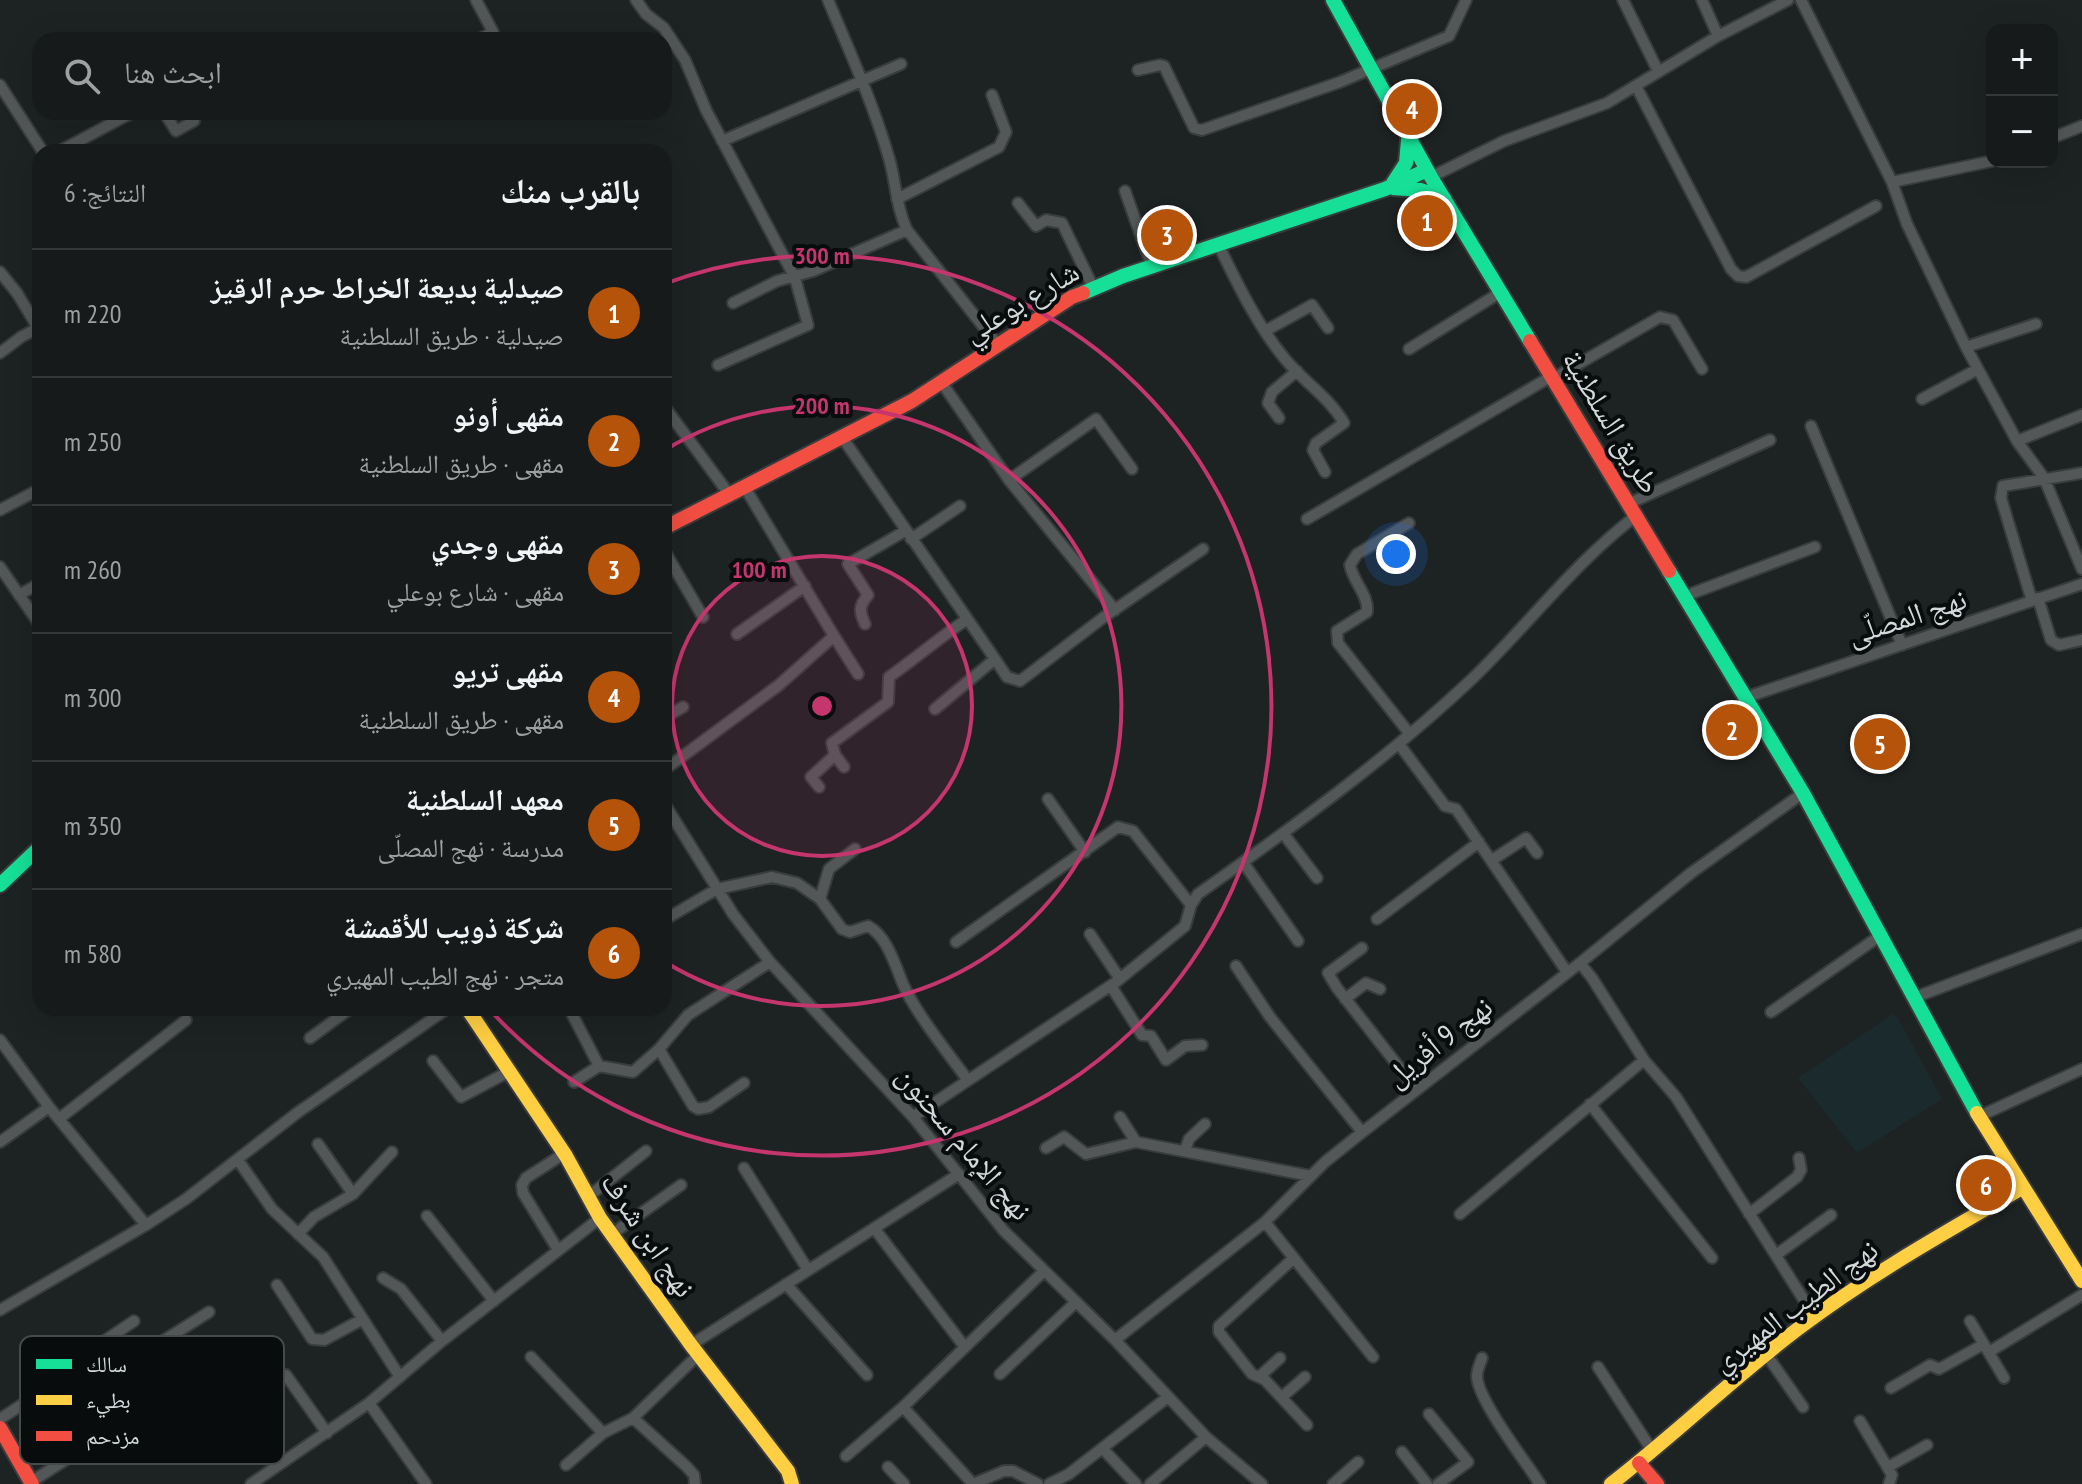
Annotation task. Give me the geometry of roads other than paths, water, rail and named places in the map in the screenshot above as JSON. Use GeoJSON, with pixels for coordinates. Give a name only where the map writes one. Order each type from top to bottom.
{"type":"FeatureCollection","features":[{"type":"Feature","properties":{"kind":"street"},"geometry":{"type":"LineString","coordinates":[[476,0],[493,32]]}},
{"type":"Feature","properties":{"kind":"street"},"geometry":{"type":"LineString","coordinates":[[636,0],[666,32]]}},
{"type":"Feature","properties":{"kind":"street"},"geometry":{"type":"LineString","coordinates":[[829,0],[863,80],[890,160],[900,215],[907,230],[997,344]]}},
{"type":"Feature","properties":{"kind":"street","name":"طريق السلطنية"},"geometry":{"type":"LineString","coordinates":[[1333,0],[1429,174],[1803,793],[1913,998]]}},
{"type":"Feature","properties":{"kind":"street"},"geometry":{"type":"LineString","coordinates":[[1138,70],[1164,66],[1194,128],[1199,130],[1372,69],[1449,36],[1466,0]]}},
{"type":"Feature","properties":{"kind":"street"},"geometry":{"type":"LineString","coordinates":[[1623,0],[1658,71]]}},
{"type":"Feature","properties":{"kind":"street"},"geometry":{"type":"LineString","coordinates":[[1702,0],[1718,36]]}},
{"type":"Feature","properties":{"kind":"street"},"geometry":{"type":"LineString","coordinates":[[1429,174],[1504,141],[1607,103],[1718,36],[1788,0]]}},
{"type":"Feature","properties":{"kind":"street"},"geometry":{"type":"LineString","coordinates":[[1801,0],[1892,182],[1907,224],[1966,347],[2017,441],[2044,478],[2082,569]]}},
{"type":"Feature","properties":{"kind":"street"},"geometry":{"type":"LineString","coordinates":[[672,39],[795,278],[808,325],[718,365]]}},
{"type":"Feature","properties":{"kind":"street"},"geometry":{"type":"LineString","coordinates":[[722,141],[901,64]]}},
{"type":"Feature","properties":{"kind":"street"},"geometry":{"type":"LineString","coordinates":[[0,85],[38,144]]}},
{"type":"Feature","properties":{"kind":"street"},"geometry":{"type":"LineString","coordinates":[[1636,86],[1731,269],[1738,276],[1746,277],[1876,206]]}},
{"type":"Feature","properties":{"kind":"street"},"geometry":{"type":"LineString","coordinates":[[897,199],[999,147],[1006,132],[992,95]]}},
{"type":"Feature","properties":{"kind":"street"},"geometry":{"type":"LineString","coordinates":[[73,144],[118,120]]}},
{"type":"Feature","properties":{"kind":"street"},"geometry":{"type":"LineString","coordinates":[[169,120],[176,131],[194,121]]}},
{"type":"Feature","properties":{"kind":"street"},"geometry":{"type":"LineString","coordinates":[[2058,133],[2082,126]]}},
{"type":"Feature","properties":{"kind":"street"},"geometry":{"type":"LineString","coordinates":[[1385,189],[1403,171],[1408,158],[1406,132]]}},
{"type":"Feature","properties":{"kind":"street"},"geometry":{"type":"LineString","coordinates":[[1892,182],[1986,162]]}},
{"type":"Feature","properties":{"kind":"street","name":"شارع بوعلي"},"geometry":{"type":"LineString","coordinates":[[672,524],[942,383],[1057,305],[1093,287],[1429,174]]}},
{"type":"Feature","properties":{"kind":"street"},"geometry":{"type":"LineString","coordinates":[[1385,189],[1421,190],[1444,198]]}},
{"type":"Feature","properties":{"kind":"street"},"geometry":{"type":"LineString","coordinates":[[1125,191],[1152,267]]}},
{"type":"Feature","properties":{"kind":"street"},"geometry":{"type":"LineString","coordinates":[[1018,203],[1036,226],[1046,220],[1062,223],[1093,287]]}},
{"type":"Feature","properties":{"kind":"street"},"geometry":{"type":"LineString","coordinates":[[733,303],[777,281],[795,278],[907,230]]}},
{"type":"Feature","properties":{"kind":"street"},"geometry":{"type":"LineString","coordinates":[[1218,244],[1265,331],[1312,388],[1322,393],[1344,423],[1316,443],[1313,450],[1325,472]]}},
{"type":"Feature","properties":{"kind":"street"},"geometry":{"type":"LineString","coordinates":[[0,272],[32,317]]}},
{"type":"Feature","properties":{"kind":"street"},"geometry":{"type":"LineString","coordinates":[[1409,349],[1501,292]]}},
{"type":"Feature","properties":{"kind":"street"},"geometry":{"type":"LineString","coordinates":[[1265,331],[1312,305],[1328,328]]}},
{"type":"Feature","properties":{"kind":"street"},"geometry":{"type":"LineString","coordinates":[[1307,519],[1660,317],[1673,320],[1702,369]]}},
{"type":"Feature","properties":{"kind":"street"},"geometry":{"type":"LineString","coordinates":[[1966,347],[2036,324]]}},
{"type":"Feature","properties":{"kind":"street"},"geometry":{"type":"LineString","coordinates":[[0,353],[32,332]]}},
{"type":"Feature","properties":{"kind":"street"},"geometry":{"type":"LineString","coordinates":[[1922,399],[1978,369]]}},
{"type":"Feature","properties":{"kind":"street"},"geometry":{"type":"LineString","coordinates":[[1279,418],[1268,403],[1272,392],[1297,371]]}},
{"type":"Feature","properties":{"kind":"street"},"geometry":{"type":"LineString","coordinates":[[942,383],[1009,480],[1115,610]]}},
{"type":"Feature","properties":{"kind":"street"},"geometry":{"type":"LineString","coordinates":[[2017,441],[2082,415]]}},
{"type":"Feature","properties":{"kind":"street"},"geometry":{"type":"LineString","coordinates":[[672,417],[729,494]]}},
{"type":"Feature","properties":{"kind":"street"},"geometry":{"type":"LineString","coordinates":[[1009,480],[1096,419],[1132,469]]}},
{"type":"Feature","properties":{"kind":"street"},"geometry":{"type":"LineString","coordinates":[[1811,426],[1902,645]]}},
{"type":"Feature","properties":{"kind":"street"},"geometry":{"type":"LineString","coordinates":[[842,437],[1007,677],[1020,681],[1203,549]]}},
{"type":"Feature","properties":{"kind":"street"},"geometry":{"type":"LineString","coordinates":[[913,1117],[1111,986],[1185,926],[1198,894],[1399,744],[1475,676],[1634,509],[1770,440]]}},
{"type":"Feature","properties":{"kind":"street"},"geometry":{"type":"LineString","coordinates":[[2082,473],[2003,486],[2001,498],[2051,640],[2059,645],[2082,640]]}},
{"type":"Feature","properties":{"kind":"street"},"geometry":{"type":"LineString","coordinates":[[744,486],[858,674]]}},
{"type":"Feature","properties":{"kind":"street"},"geometry":{"type":"LineString","coordinates":[[0,510],[32,493]]}},
{"type":"Feature","properties":{"kind":"street"},"geometry":{"type":"LineString","coordinates":[[865,624],[860,605],[868,595],[848,564],[960,506]]}},
{"type":"Feature","properties":{"kind":"street"},"geometry":{"type":"LineString","coordinates":[[1409,523],[1357,554],[1350,565],[1351,574],[1368,603],[1367,612],[1337,631],[1338,643],[1409,733]]}},
{"type":"Feature","properties":{"kind":"street"},"geometry":{"type":"LineString","coordinates":[[1685,596],[1815,547]]}},
{"type":"Feature","properties":{"kind":"street"},"geometry":{"type":"LineString","coordinates":[[672,564],[703,617]]}},
{"type":"Feature","properties":{"kind":"street"},"geometry":{"type":"LineString","coordinates":[[0,567],[32,614]]}},
{"type":"Feature","properties":{"kind":"street","name":"نهج المصلّى"},"geometry":{"type":"LineString","coordinates":[[1747,697],[2082,584]]}},
{"type":"Feature","properties":{"kind":"street"},"geometry":{"type":"LineString","coordinates":[[737,634],[805,586]]}},
{"type":"Feature","properties":{"kind":"street"},"geometry":{"type":"LineString","coordinates":[[19,595],[32,588]]}},
{"type":"Feature","properties":{"kind":"street"},"geometry":{"type":"LineString","coordinates":[[844,767],[835,755],[832,743],[888,702],[889,677],[966,620]]}},
{"type":"Feature","properties":{"kind":"street"},"geometry":{"type":"LineString","coordinates":[[672,764],[768,694],[834,636]]}},
{"type":"Feature","properties":{"kind":"street"},"geometry":{"type":"LineString","coordinates":[[935,709],[995,659]]}},
{"type":"Feature","properties":{"kind":"street"},"geometry":{"type":"LineString","coordinates":[[672,713],[683,707]]}},
{"type":"Feature","properties":{"kind":"street"},"geometry":{"type":"LineString","coordinates":[[1399,744],[1445,806],[1456,809],[1567,972]]}},
{"type":"Feature","properties":{"kind":"street"},"geometry":{"type":"LineString","coordinates":[[819,787],[811,777],[835,755]]}},
{"type":"Feature","properties":{"kind":"street","name":"نهج 9 أفريل"},"geometry":{"type":"LineString","coordinates":[[1115,1340],[1265,1222],[1311,1176],[1362,1132],[1703,864],[1803,793]]}},
{"type":"Feature","properties":{"kind":"street"},"geometry":{"type":"LineString","coordinates":[[1048,799],[1085,852]]}},
{"type":"Feature","properties":{"kind":"street","name":"نهج الإمام سحنون"},"geometry":{"type":"LineString","coordinates":[[672,816],[733,914],[770,962],[913,1117],[1004,1231],[1115,1340],[1206,1437],[1262,1484]]}},
{"type":"Feature","properties":{"kind":"street"},"geometry":{"type":"LineString","coordinates":[[956,942],[1118,827],[1133,831],[1191,905]]}},
{"type":"Feature","properties":{"kind":"street"},"geometry":{"type":"LineString","coordinates":[[1283,833],[1317,878]]}},
{"type":"Feature","properties":{"kind":"street"},"geometry":{"type":"LineString","coordinates":[[1492,860],[1526,838],[1537,853]]}},
{"type":"Feature","properties":{"kind":"street"},"geometry":{"type":"LineString","coordinates":[[1377,919],[1479,842]]}},
{"type":"Feature","properties":{"kind":"street"},"geometry":{"type":"LineString","coordinates":[[820,899],[829,869],[855,849]]}},
{"type":"Feature","properties":{"kind":"street"},"geometry":{"type":"LineString","coordinates":[[0,885],[32,855]]}},
{"type":"Feature","properties":{"kind":"street"},"geometry":{"type":"LineString","coordinates":[[1243,862],[1298,941]]}},
{"type":"Feature","properties":{"kind":"street"},"geometry":{"type":"LineString","coordinates":[[672,915],[717,889],[772,877],[797,883],[820,899],[842,929],[850,932],[868,926],[876,930],[894,961],[905,989],[967,1079]]}},
{"type":"Feature","properties":{"kind":"street"},"geometry":{"type":"LineString","coordinates":[[1090,934],[1120,979]]}},
{"type":"Feature","properties":{"kind":"street"},"geometry":{"type":"LineString","coordinates":[[2081,1278],[2022,1188],[1913,998],[2082,934]]}},
{"type":"Feature","properties":{"kind":"street"},"geometry":{"type":"LineString","coordinates":[[1771,1012],[1881,935]]}},
{"type":"Feature","properties":{"kind":"street"},"geometry":{"type":"LineString","coordinates":[[1362,948],[1328,973],[1417,1090]]}},
{"type":"Feature","properties":{"kind":"street"},"geometry":{"type":"LineString","coordinates":[[574,1082],[599,1066],[633,1072],[659,1049],[688,1015],[770,962]]}},
{"type":"Feature","properties":{"kind":"street"},"geometry":{"type":"LineString","coordinates":[[1580,963],[1644,1060],[1676,1097],[1814,1316]]}},
{"type":"Feature","properties":{"kind":"street"},"geometry":{"type":"LineString","coordinates":[[1236,966],[1270,1017],[1362,1132]]}},
{"type":"Feature","properties":{"kind":"street"},"geometry":{"type":"LineString","coordinates":[[1345,999],[1366,983],[1380,989]]}},
{"type":"Feature","properties":{"kind":"street"},"geometry":{"type":"LineString","coordinates":[[1111,986],[1142,1035],[1151,1036],[1166,1060],[1185,1046],[1202,1045]]}},
{"type":"Feature","properties":{"kind":"street"},"geometry":{"type":"LineString","coordinates":[[310,1038],[340,1016]]}},
{"type":"Feature","properties":{"kind":"street"},"geometry":{"type":"LineString","coordinates":[[0,1310],[186,1199],[297,1113],[436,1016]]}},
{"type":"Feature","properties":{"kind":"street","name":"نهج ابن شرف"},"geometry":{"type":"LineString","coordinates":[[472,1016],[565,1153],[600,1218],[695,1350],[788,1471],[792,1484]]}},
{"type":"Feature","properties":{"kind":"street"},"geometry":{"type":"LineString","coordinates":[[573,1016],[599,1066]]}},
{"type":"Feature","properties":{"kind":"street"},"geometry":{"type":"LineString","coordinates":[[60,1118],[186,1020]]}},
{"type":"Feature","properties":{"kind":"street"},"geometry":{"type":"LineString","coordinates":[[0,1040],[4,1058],[60,1118],[146,1225]]}},
{"type":"Feature","properties":{"kind":"street"},"geometry":{"type":"LineString","coordinates":[[659,1049],[693,1106],[698,1109],[709,1107],[744,1083]]}},
{"type":"Feature","properties":{"kind":"street"},"geometry":{"type":"LineString","coordinates":[[1460,1214],[1644,1060]]}},
{"type":"Feature","properties":{"kind":"street"},"geometry":{"type":"LineString","coordinates":[[433,1061],[461,1097],[510,1071]]}},
{"type":"Feature","properties":{"kind":"street"},"geometry":{"type":"LineString","coordinates":[[1980,1116],[2082,1069]]}},
{"type":"Feature","properties":{"kind":"street"},"geometry":{"type":"LineString","coordinates":[[1590,1104],[1712,1258]]}},
{"type":"Feature","properties":{"kind":"street"},"geometry":{"type":"LineString","coordinates":[[0,1142],[49,1107]]}},
{"type":"Feature","properties":{"kind":"street"},"geometry":{"type":"LineString","coordinates":[[1120,1117],[1136,1142]]}},
{"type":"Feature","properties":{"kind":"street"},"geometry":{"type":"LineString","coordinates":[[1185,1151],[1189,1139],[1205,1124]]}},
{"type":"Feature","properties":{"kind":"street"},"geometry":{"type":"LineString","coordinates":[[1046,1148],[1064,1137],[1086,1154],[1136,1142],[1311,1176]]}},
{"type":"Feature","properties":{"kind":"street"},"geometry":{"type":"LineString","coordinates":[[318,1144],[353,1194]]}},
{"type":"Feature","properties":{"kind":"street"},"geometry":{"type":"LineString","coordinates":[[589,1196],[646,1151]]}},
{"type":"Feature","properties":{"kind":"street"},"geometry":{"type":"LineString","coordinates":[[298,1234],[314,1217],[353,1194],[392,1152]]}},
{"type":"Feature","properties":{"kind":"street"},"geometry":{"type":"LineString","coordinates":[[558,1250],[523,1193],[522,1185],[526,1178],[565,1153]]}},
{"type":"Feature","properties":{"kind":"street"},"geometry":{"type":"LineString","coordinates":[[1749,1214],[1797,1177],[1801,1170],[1799,1158]]}},
{"type":"Feature","properties":{"kind":"street"},"geometry":{"type":"LineString","coordinates":[[238,1160],[272,1209],[323,1257],[400,1377]]}},
{"type":"Feature","properties":{"kind":"street"},"geometry":{"type":"LineString","coordinates":[[744,1168],[808,1270]]}},
{"type":"Feature","properties":{"kind":"street"},"geometry":{"type":"LineString","coordinates":[[566,1465],[603,1433],[633,1418],[695,1350],[786,1284],[959,1174]]}},
{"type":"Feature","properties":{"kind":"street"},"geometry":{"type":"LineString","coordinates":[[612,1234],[681,1185]]}},
{"type":"Feature","properties":{"kind":"street","name":"نهج الطيب المهيري"},"geometry":{"type":"LineString","coordinates":[[1611,1484],[1814,1316],[1897,1262],[2022,1188]]}},
{"type":"Feature","properties":{"kind":"street"},"geometry":{"type":"LineString","coordinates":[[1776,1255],[1831,1215]]}},
{"type":"Feature","properties":{"kind":"street"},"geometry":{"type":"LineString","coordinates":[[427,1216],[494,1301]]}},
{"type":"Feature","properties":{"kind":"street"},"geometry":{"type":"LineString","coordinates":[[284,1462],[369,1403],[442,1341],[600,1218]]}},
{"type":"Feature","properties":{"kind":"street"},"geometry":{"type":"LineString","coordinates":[[1265,1222],[1373,1357]]}},
{"type":"Feature","properties":{"kind":"street"},"geometry":{"type":"LineString","coordinates":[[874,1228],[964,1346]]}},
{"type":"Feature","properties":{"kind":"street"},"geometry":{"type":"LineString","coordinates":[[1294,1258],[1219,1326],[1219,1332],[1252,1374],[1282,1397],[1307,1425]]}},
{"type":"Feature","properties":{"kind":"street"},"geometry":{"type":"LineString","coordinates":[[846,1456],[903,1407],[1044,1271]]}},
{"type":"Feature","properties":{"kind":"street"},"geometry":{"type":"LineString","coordinates":[[383,1278],[401,1289],[442,1341]]}},
{"type":"Feature","properties":{"kind":"street"},"geometry":{"type":"LineString","coordinates":[[786,1284],[867,1375]]}},
{"type":"Feature","properties":{"kind":"street"},"geometry":{"type":"LineString","coordinates":[[277,1285],[312,1339],[324,1340],[363,1319]]}},
{"type":"Feature","properties":{"kind":"street"},"geometry":{"type":"LineString","coordinates":[[1891,1388],[1930,1365],[1939,1369],[1986,1348],[2082,1295]]}},
{"type":"Feature","properties":{"kind":"street"},"geometry":{"type":"LineString","coordinates":[[1000,1374],[1076,1302]]}},
{"type":"Feature","properties":{"kind":"street"},"geometry":{"type":"LineString","coordinates":[[171,1336],[209,1312]]}},
{"type":"Feature","properties":{"kind":"street"},"geometry":{"type":"LineString","coordinates":[[112,1336],[134,1321]]}},
{"type":"Feature","properties":{"kind":"street"},"geometry":{"type":"LineString","coordinates":[[1970,1321],[2004,1378]]}},
{"type":"Feature","properties":{"kind":"street"},"geometry":{"type":"LineString","coordinates":[[1766,1354],[1803,1407]]}},
{"type":"Feature","properties":{"kind":"street"},"geometry":{"type":"LineString","coordinates":[[531,1357],[603,1433]]}},
{"type":"Feature","properties":{"kind":"street"},"geometry":{"type":"LineString","coordinates":[[1259,1377],[1280,1358]]}},
{"type":"Feature","properties":{"kind":"street"},"geometry":{"type":"LineString","coordinates":[[1482,1358],[1477,1377],[1479,1387],[1540,1484]]}},
{"type":"Feature","properties":{"kind":"street"},"geometry":{"type":"LineString","coordinates":[[1598,1367],[1653,1452]]}},
{"type":"Feature","properties":{"kind":"street"},"geometry":{"type":"LineString","coordinates":[[284,1376],[327,1433]]}},
{"type":"Feature","properties":{"kind":"street"},"geometry":{"type":"LineString","coordinates":[[1282,1397],[1305,1377]]}},
{"type":"Feature","properties":{"kind":"street"},"geometry":{"type":"LineString","coordinates":[[1049,1484],[1069,1474],[1168,1397]]}},
{"type":"Feature","properties":{"kind":"street"},"geometry":{"type":"LineString","coordinates":[[369,1403],[426,1484]]}},
{"type":"Feature","properties":{"kind":"street"},"geometry":{"type":"LineString","coordinates":[[0,1419],[20,1406]]}},
{"type":"Feature","properties":{"kind":"street"},"geometry":{"type":"LineString","coordinates":[[903,1407],[973,1484],[1004,1471],[1013,1471],[1038,1484]]}},
{"type":"Feature","properties":{"kind":"street"},"geometry":{"type":"LineString","coordinates":[[1429,1414],[1468,1462],[1438,1484]]}},
{"type":"Feature","properties":{"kind":"street"},"geometry":{"type":"LineString","coordinates":[[633,1418],[687,1467],[694,1475],[695,1484]]}},
{"type":"Feature","properties":{"kind":"street"},"geometry":{"type":"LineString","coordinates":[[1860,1421],[1892,1475],[1889,1484]]}},
{"type":"Feature","properties":{"kind":"street"},"geometry":{"type":"LineString","coordinates":[[0,1428],[20,1462]]}},
{"type":"Feature","properties":{"kind":"street"},"geometry":{"type":"LineString","coordinates":[[1150,1484],[1206,1437]]}},
{"type":"Feature","properties":{"kind":"street"},"geometry":{"type":"LineString","coordinates":[[1888,1467],[1927,1445]]}},
{"type":"Feature","properties":{"kind":"street"},"geometry":{"type":"LineString","coordinates":[[1103,1449],[1136,1484]]}},
{"type":"Feature","properties":{"kind":"street"},"geometry":{"type":"LineString","coordinates":[[1402,1452],[1427,1484]]}},
{"type":"Feature","properties":{"kind":"street"},"geometry":{"type":"LineString","coordinates":[[1333,1484],[1358,1462]]}},
{"type":"Feature","properties":{"kind":"street"},"geometry":{"type":"LineString","coordinates":[[1639,1463],[1657,1484]]}},
{"type":"Feature","properties":{"kind":"street"},"geometry":{"type":"LineString","coordinates":[[21,1464],[32,1483],[60,1464]]}},
{"type":"Feature","properties":{"kind":"street"},"geometry":{"type":"LineString","coordinates":[[251,1484],[281,1464]]}},
{"type":"Feature","properties":{"kind":"street"},"geometry":{"type":"LineString","coordinates":[[888,1467],[904,1484]]}},
{"type":"Feature","properties":{"kind":"place","name":"مقهى تريو"},"geometry":{"type":"Point","coordinates":[1412,109]}},
{"type":"Feature","properties":{"kind":"place","name":"صيدلية بديعة الخراط حرم الرقيز"},"geometry":{"type":"Point","coordinates":[1427,221]}},
{"type":"Feature","properties":{"kind":"place","name":"مقهى وجدي"},"geometry":{"type":"Point","coordinates":[1167,235]}},
{"type":"Feature","properties":{"kind":"place","name":"مقهى أونو"},"geometry":{"type":"Point","coordinates":[1732,730]}},
{"type":"Feature","properties":{"kind":"place","name":"معهد السلطنية"},"geometry":{"type":"Point","coordinates":[1880,744]}},
{"type":"Feature","properties":{"kind":"place","name":"شركة ذويب للأقمشة"},"geometry":{"type":"Point","coordinates":[1986,1185]}}]}
